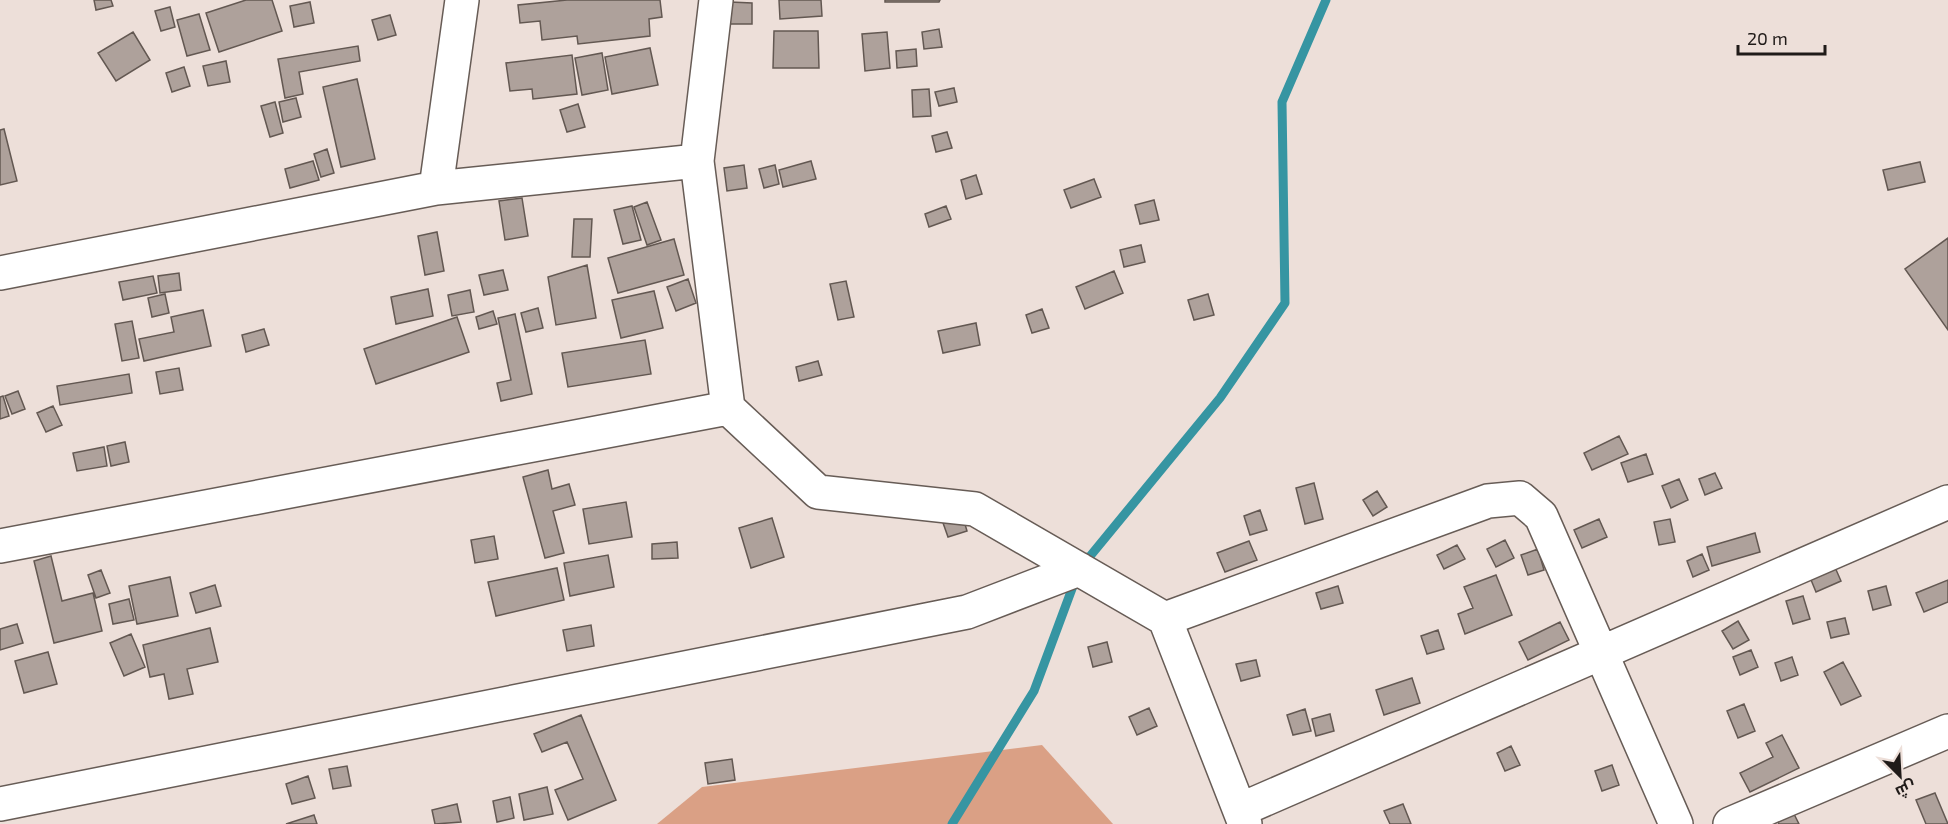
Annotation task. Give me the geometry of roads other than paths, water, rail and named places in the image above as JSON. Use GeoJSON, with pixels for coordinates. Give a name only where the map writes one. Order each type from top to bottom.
{"type":"FeatureCollection","features":[{"type":"Feature","properties":{"kind":"street"},"geometry":{"type":"LineString","coordinates":[[436,188],[462,0]]}},
{"type":"Feature","properties":{"kind":"street"},"geometry":{"type":"LineString","coordinates":[[716,0],[697,161],[728,408],[818,492],[975,509],[1165,619],[1243,817],[1600,652],[1948,502]]}},
{"type":"Feature","properties":{"kind":"street"},"geometry":{"type":"LineString","coordinates":[[0,273],[436,188],[697,161]]}},
{"type":"Feature","properties":{"kind":"street"},"geometry":{"type":"LineString","coordinates":[[0,546],[728,408]]}},
{"type":"Feature","properties":{"kind":"street"},"geometry":{"type":"LineString","coordinates":[[1165,619],[1488,501],[1520,498],[1541,516],[1676,824]]}},
{"type":"Feature","properties":{"kind":"street"},"geometry":{"type":"LineString","coordinates":[[0,804],[967,612],[1079,569]]}},
{"type":"Feature","properties":{"kind":"street"},"geometry":{"type":"LineString","coordinates":[[1730,824],[1948,730]]}},
{"type":"Feature","properties":{"kind":"waterway"},"geometry":{"type":"LineString","coordinates":[[1082,566],[1220,398],[1285,303],[1282,102],[1326,0]]}},
{"type":"Feature","properties":{"kind":"waterway"},"geometry":{"type":"LineString","coordinates":[[952,824],[1034,691],[1076,578]]}}]}
